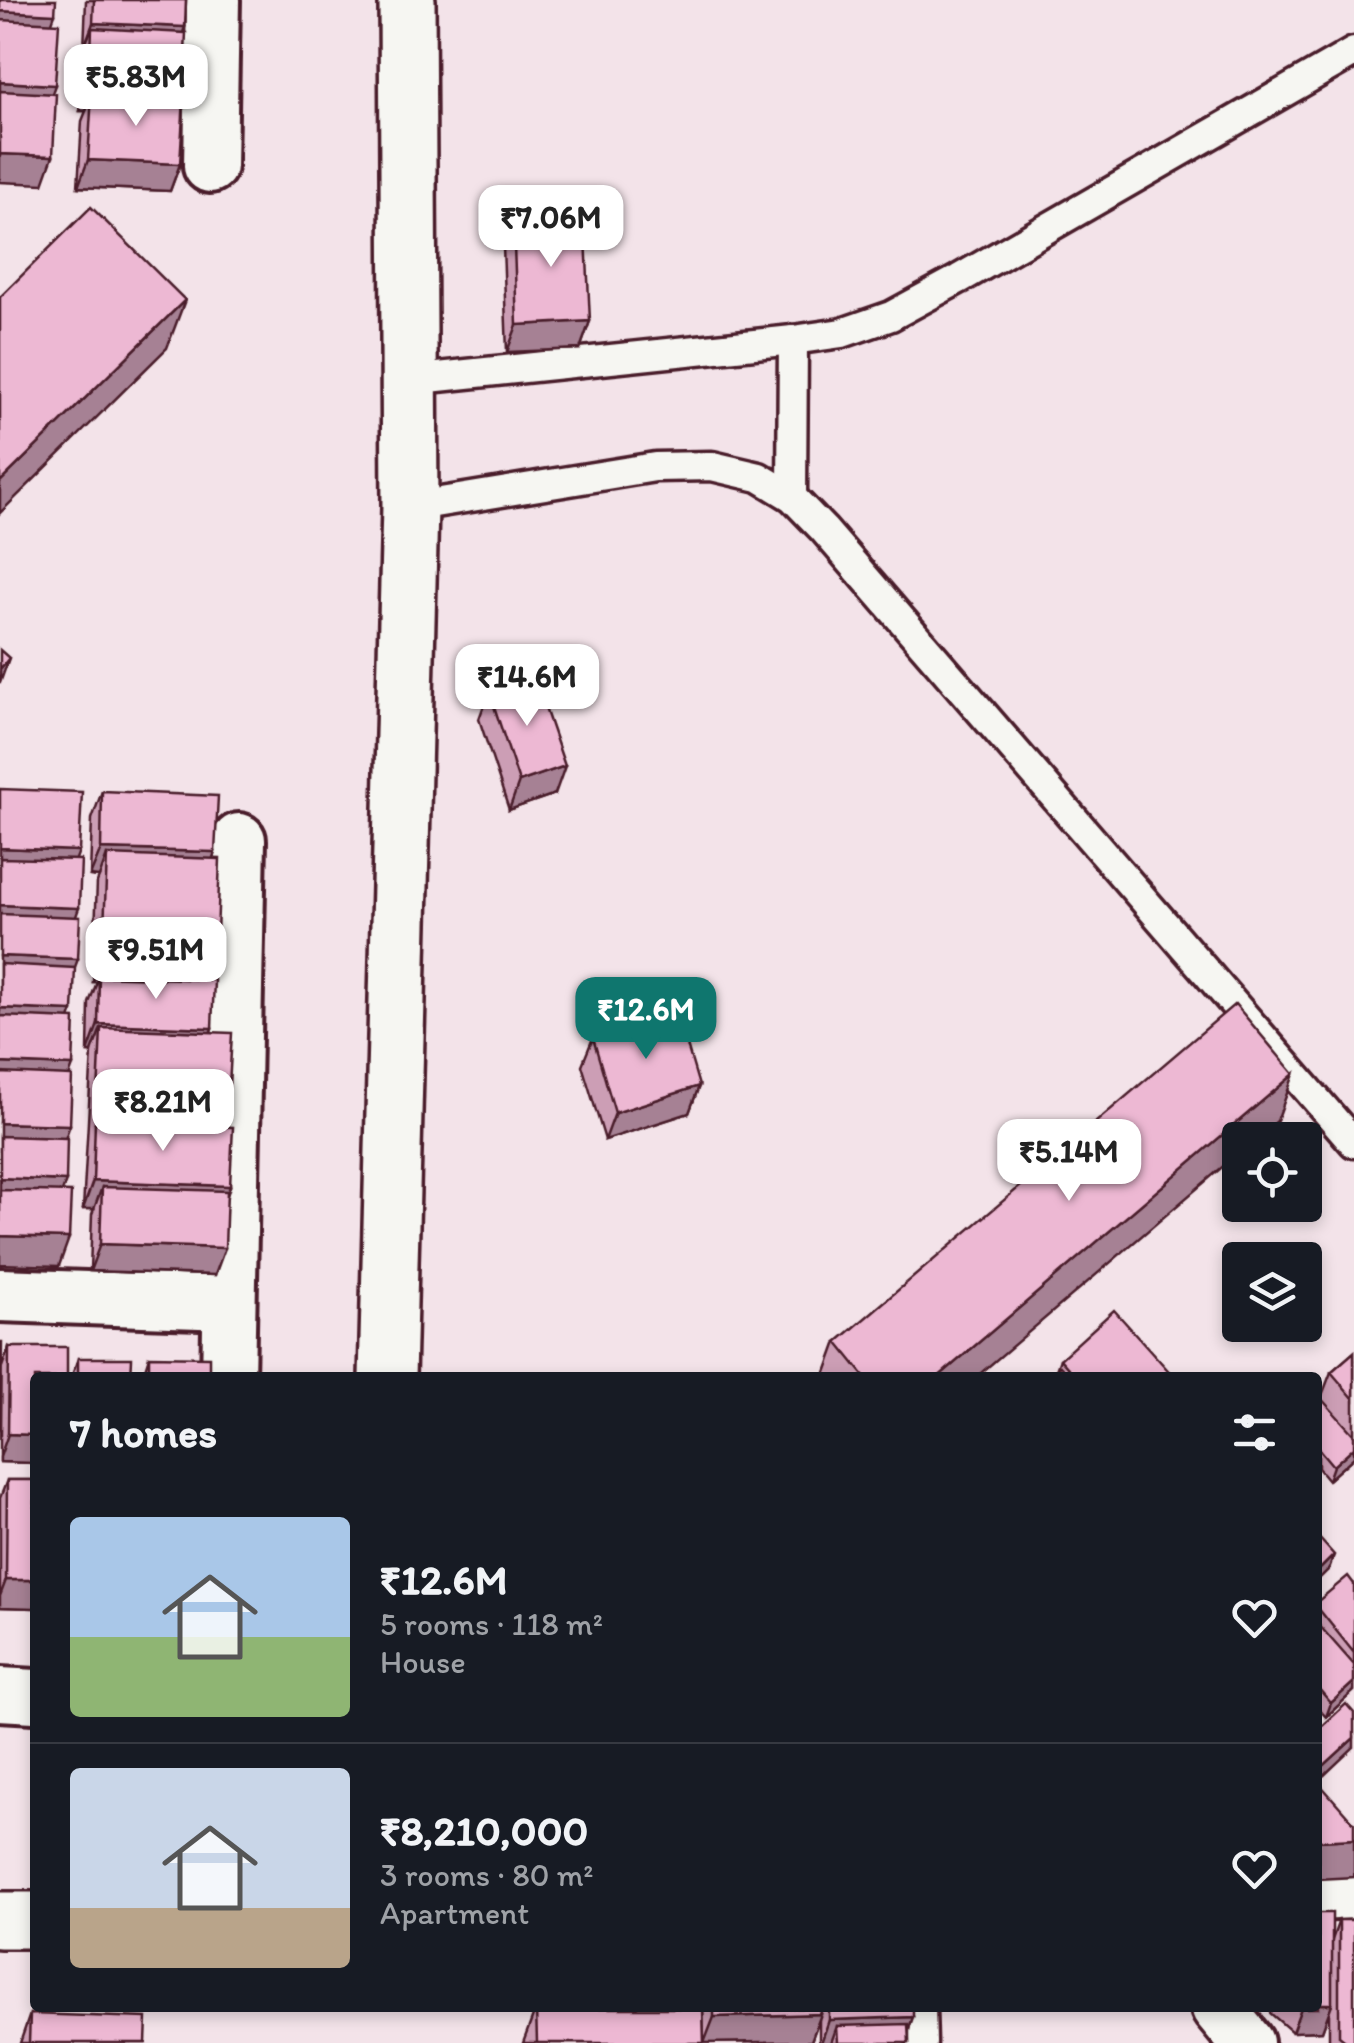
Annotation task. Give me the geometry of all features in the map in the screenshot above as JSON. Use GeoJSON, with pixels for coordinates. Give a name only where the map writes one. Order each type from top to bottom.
{"type":"FeatureCollection","features":[{"type":"Feature","properties":{"kind":"street"},"geometry":{"type":"LineString","coordinates":[[210,166],[212,0]]}},
{"type":"Feature","properties":{"kind":"street"},"geometry":{"type":"LineString","coordinates":[[387,1372],[410,507],[407,0]]}},
{"type":"Feature","properties":{"kind":"street"},"geometry":{"type":"LineString","coordinates":[[228,1372],[239,840]]}},
{"type":"Feature","properties":{"kind":"street"},"geometry":{"type":"LineString","coordinates":[[0,1295],[229,1303]]}},
{"type":"Feature","properties":{"kind":"street"},"geometry":{"type":"LineString","coordinates":[[0,1694],[30,1696]]}},
{"type":"Feature","properties":{"kind":"street"},"geometry":{"type":"LineString","coordinates":[[1322,1894],[1354,1892]]}},
{"type":"Feature","properties":{"kind":"street"},"geometry":{"type":"LineString","coordinates":[[0,1920],[30,1920]]}},
{"type":"Feature","properties":{"kind":"street"},"geometry":{"type":"LineString","coordinates":[[1221,2012],[1248,2043]]}},
{"type":"Feature","properties":{"kind":"lane"},"geometry":{"type":"LineString","coordinates":[[409,380],[793,340],[842,332],[891,316],[1354,52]]}},
{"type":"Feature","properties":{"kind":"lane"},"geometry":{"type":"LineString","coordinates":[[792,497],[793,340]]}},
{"type":"Feature","properties":{"kind":"lane"},"geometry":{"type":"LineString","coordinates":[[410,507],[654,467],[712,466],[758,477],[792,497],[1354,1143]]}},
{"type":"Feature","properties":{"kind":"lane"},"geometry":{"type":"LineString","coordinates":[[922,2012],[922,2043]]}},
{"type":"Feature","properties":{"kind":"building"},"geometry":{"type":"Polygon","coordinates":[[[0,0],[56,0],[55,14],[0,11],[0,0]]]}},
{"type":"Feature","properties":{"kind":"building"},"geometry":{"type":"Polygon","coordinates":[[[94,0],[186,0],[185,27],[93,23],[94,0]]]}},
{"type":"Feature","properties":{"kind":"building"},"geometry":{"type":"Polygon","coordinates":[[[0,20],[59,23],[55,85],[0,82],[0,20]]]}},
{"type":"Feature","properties":{"kind":"building"},"geometry":{"type":"Polygon","coordinates":[[[92,28],[186,33],[183,89],[90,83],[92,28]]]}},
{"type":"Feature","properties":{"kind":"building"},"geometry":{"type":"Polygon","coordinates":[[[0,91],[56,94],[53,156],[0,154],[0,91]]]}},
{"type":"Feature","properties":{"kind":"building"},"geometry":{"type":"Polygon","coordinates":[[[92,94],[184,98],[180,164],[88,160],[92,94]]]}},
{"type":"Feature","properties":{"kind":"building"},"geometry":{"type":"Polygon","coordinates":[[[91,207],[185,300],[0,482],[0,297],[91,207]]]}},
{"type":"Feature","properties":{"kind":"building"},"geometry":{"type":"Polygon","coordinates":[[[585,215],[590,321],[517,325],[513,219],[585,215]]]}},
{"type":"Feature","properties":{"kind":"building"},"geometry":{"type":"Polygon","coordinates":[[[0,650],[9,658],[0,669],[0,650]]]}},
{"type":"Feature","properties":{"kind":"building"},"geometry":{"type":"Polygon","coordinates":[[[534,676],[565,766],[519,782],[489,691],[534,676]]]}},
{"type":"Feature","properties":{"kind":"building"},"geometry":{"type":"Polygon","coordinates":[[[0,789],[82,792],[79,851],[0,848],[0,789]]]}},
{"type":"Feature","properties":{"kind":"building"},"geometry":{"type":"Polygon","coordinates":[[[102,791],[218,796],[215,852],[101,849],[102,791]]]}},
{"type":"Feature","properties":{"kind":"building"},"geometry":{"type":"Polygon","coordinates":[[[107,855],[220,859],[216,958],[103,954],[107,855]]]}},
{"type":"Feature","properties":{"kind":"building"},"geometry":{"type":"Polygon","coordinates":[[[0,858],[81,860],[79,908],[0,905],[0,858]]]}},
{"type":"Feature","properties":{"kind":"building"},"geometry":{"type":"Polygon","coordinates":[[[0,914],[80,917],[78,959],[0,956],[0,914]]]}},
{"type":"Feature","properties":{"kind":"building"},"geometry":{"type":"Polygon","coordinates":[[[0,964],[75,968],[73,1011],[0,1008],[0,964]]]}},
{"type":"Feature","properties":{"kind":"building"},"geometry":{"type":"Polygon","coordinates":[[[99,976],[214,980],[212,1028],[98,1024],[99,976]]]}},
{"type":"Feature","properties":{"kind":"building"},"geometry":{"type":"Polygon","coordinates":[[[1235,1004],[1294,1074],[1238,1122],[1222,1122],[1222,1135],[944,1372],[861,1372],[837,1342],[1235,1004]]]}},
{"type":"Feature","properties":{"kind":"building"},"geometry":{"type":"Polygon","coordinates":[[[677,1011],[699,1086],[615,1113],[593,1038],[677,1011]]]}},
{"type":"Feature","properties":{"kind":"building"},"geometry":{"type":"Polygon","coordinates":[[[0,1016],[75,1019],[73,1066],[0,1063],[0,1016]]]}},
{"type":"Feature","properties":{"kind":"building"},"geometry":{"type":"Polygon","coordinates":[[[101,1028],[232,1033],[227,1123],[97,1118],[101,1028]]]}},
{"type":"Feature","properties":{"kind":"building"},"geometry":{"type":"Polygon","coordinates":[[[0,1073],[72,1076],[70,1125],[0,1123],[0,1073]]]}},
{"type":"Feature","properties":{"kind":"building"},"geometry":{"type":"Polygon","coordinates":[[[95,1122],[233,1127],[230,1186],[93,1181],[95,1122]]]}},
{"type":"Feature","properties":{"kind":"building"},"geometry":{"type":"Polygon","coordinates":[[[0,1136],[67,1138],[66,1181],[0,1178],[0,1136]]]}},
{"type":"Feature","properties":{"kind":"building"},"geometry":{"type":"Polygon","coordinates":[[[102,1187],[227,1191],[225,1248],[100,1244],[102,1187]]]}},
{"type":"Feature","properties":{"kind":"building"},"geometry":{"type":"Polygon","coordinates":[[[0,1190],[71,1192],[69,1238],[0,1236],[0,1190]]]}},
{"type":"Feature","properties":{"kind":"building"},"geometry":{"type":"Polygon","coordinates":[[[1114,1310],[1170,1372],[1072,1372],[1060,1359],[1114,1310]]]}},
{"type":"Feature","properties":{"kind":"building"},"geometry":{"type":"Polygon","coordinates":[[[2,1342],[1,1435],[0,1435],[2,1342]]]}},
{"type":"Feature","properties":{"kind":"building"},"geometry":{"type":"Polygon","coordinates":[[[9,1347],[67,1347],[67,1372],[30,1372],[30,1435],[8,1434],[9,1347]]]}},
{"type":"Feature","properties":{"kind":"building"},"geometry":{"type":"Polygon","coordinates":[[[1354,1352],[1354,1399],[1331,1372],[1354,1352]]]}},
{"type":"Feature","properties":{"kind":"building"},"geometry":{"type":"Polygon","coordinates":[[[149,1356],[209,1357],[209,1372],[149,1372],[149,1356]]]}},
{"type":"Feature","properties":{"kind":"building"},"geometry":{"type":"Polygon","coordinates":[[[78,1358],[132,1358],[131,1372],[78,1372],[78,1358]]]}},
{"type":"Feature","properties":{"kind":"building"},"geometry":{"type":"Polygon","coordinates":[[[1322,1399],[1354,1435],[1354,1447],[1333,1466],[1322,1453],[1322,1399]]]}},
{"type":"Feature","properties":{"kind":"building"},"geometry":{"type":"Polygon","coordinates":[[[7,1480],[30,1480],[30,1580],[6,1580],[7,1480]]]}},
{"type":"Feature","properties":{"kind":"building"},"geometry":{"type":"Polygon","coordinates":[[[1322,1542],[1334,1555],[1322,1567],[1322,1542]]]}},
{"type":"Feature","properties":{"kind":"building"},"geometry":{"type":"Polygon","coordinates":[[[1348,1576],[1354,1584],[1354,1653],[1322,1613],[1322,1598],[1348,1576]]]}},
{"type":"Feature","properties":{"kind":"building"},"geometry":{"type":"Polygon","coordinates":[[[1322,1629],[1354,1665],[1354,1682],[1331,1703],[1322,1693],[1322,1629]]]}},
{"type":"Feature","properties":{"kind":"building"},"geometry":{"type":"Polygon","coordinates":[[[1346,1704],[1354,1713],[1354,1738],[1322,1767],[1322,1726],[1346,1704]]]}},
{"type":"Feature","properties":{"kind":"building"},"geometry":{"type":"Polygon","coordinates":[[[1322,1787],[1354,1823],[1354,1839],[1322,1841],[1322,1787]]]}},
{"type":"Feature","properties":{"kind":"building"},"geometry":{"type":"Polygon","coordinates":[[[1322,1913],[1332,1913],[1332,2004],[1322,2004],[1322,1913]]]}},
{"type":"Feature","properties":{"kind":"building"},"geometry":{"type":"Polygon","coordinates":[[[1339,1920],[1354,1920],[1354,2043],[1339,2036],[1339,1920]]]}},
{"type":"Feature","properties":{"kind":"building"},"geometry":{"type":"Polygon","coordinates":[[[536,2012],[703,2012],[704,2043],[537,2043],[536,2012]]]}},
{"type":"Feature","properties":{"kind":"building"},"geometry":{"type":"Polygon","coordinates":[[[714,2012],[821,2014],[714,2017],[714,2012]]]}},
{"type":"Feature","properties":{"kind":"building"},"geometry":{"type":"Polygon","coordinates":[[[829,2012],[913,2012],[913,2017],[829,2020],[829,2012]]]}},
{"type":"Feature","properties":{"kind":"building"},"geometry":{"type":"Polygon","coordinates":[[[30,2014],[147,2018],[146,2043],[29,2043],[30,2014]]]}},
{"type":"Feature","properties":{"kind":"building"},"geometry":{"type":"Polygon","coordinates":[[[908,2024],[909,2043],[838,2043],[837,2026],[908,2024]]]}}]}
